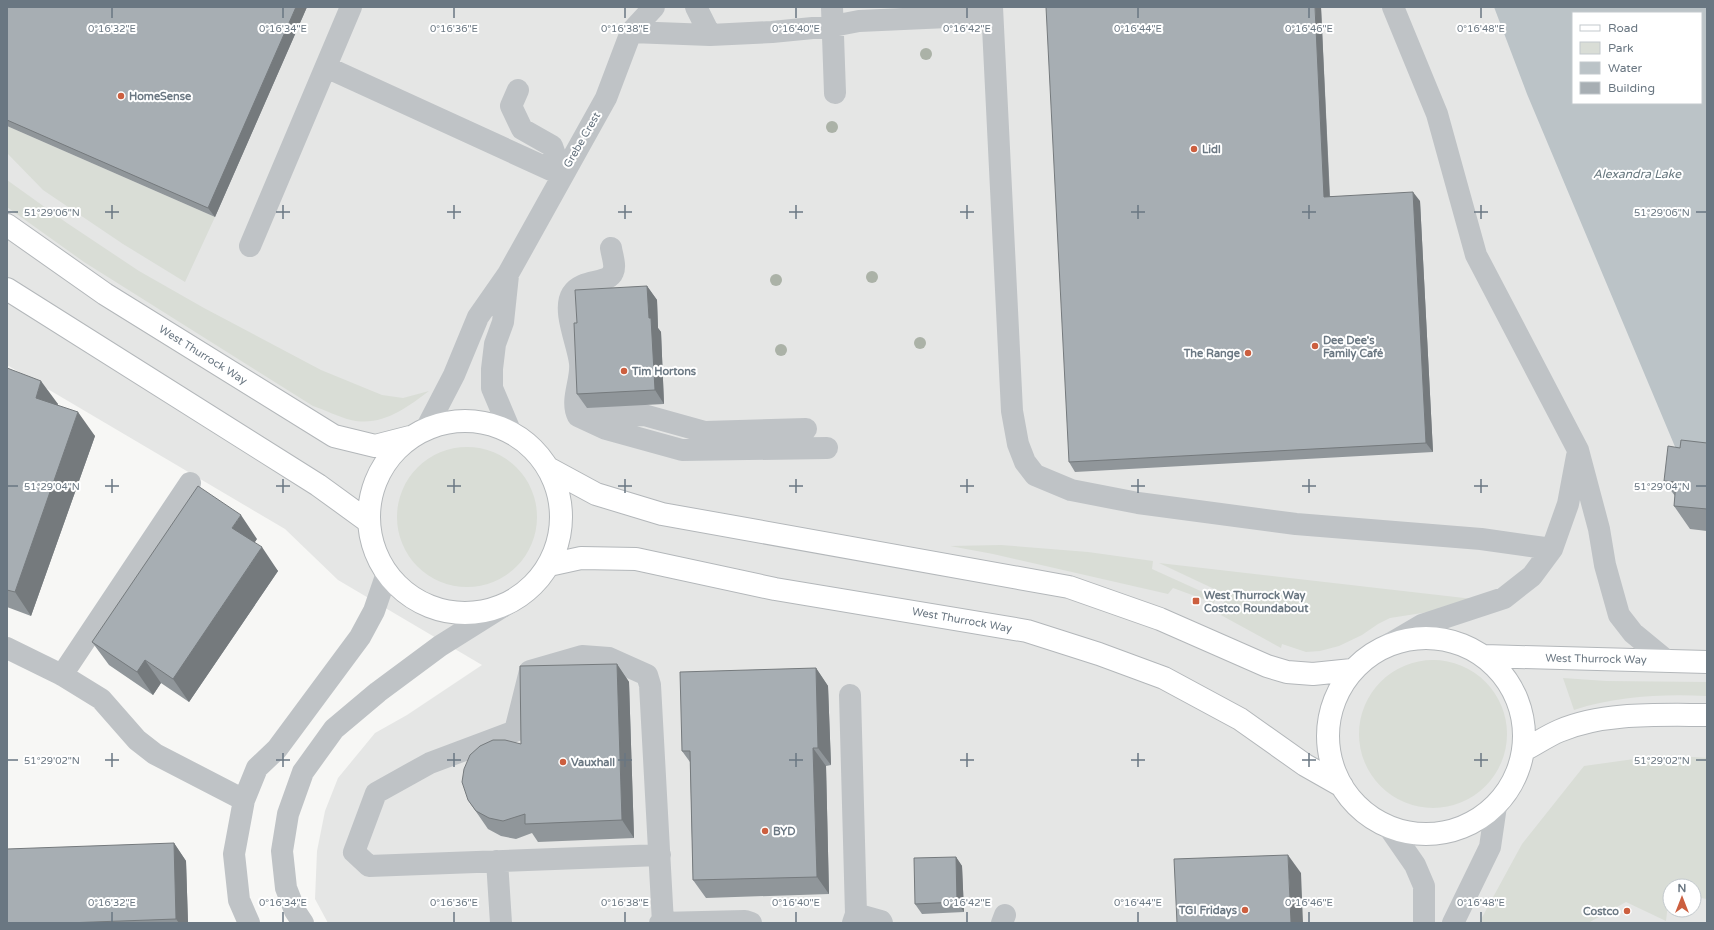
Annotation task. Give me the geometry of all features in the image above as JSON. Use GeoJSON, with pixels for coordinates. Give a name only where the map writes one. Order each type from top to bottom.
{"type":"FeatureCollection","features":[{"type":"Feature","properties":{"kind":"main road","name":"West Thurrock Way"},"geometry":{"type":"LineString","coordinates":[[7,226],[105,294],[334,436],[374,446],[448,423],[469,421],[491,425],[511,433],[535,450],[548,468]]}},
{"type":"Feature","properties":{"kind":"main road"},"geometry":{"type":"LineString","coordinates":[[7,289],[312,481],[369,522]]}},
{"type":"Feature","properties":{"kind":"main road"},"geometry":{"type":"LineString","coordinates":[[419,433],[392,455],[377,479],[370,500],[370,536],[379,560],[386,573],[402,590],[421,603],[453,613],[484,612],[507,604],[536,583],[549,565],[559,539],[561,509],[557,489],[548,468]]}},
{"type":"Feature","properties":{"kind":"main road"},"geometry":{"type":"LineString","coordinates":[[548,468],[596,494],[662,514],[1070,587],[1160,619],[1267,666],[1287,672],[1313,674],[1352,670]]}},
{"type":"Feature","properties":{"kind":"main road","name":"West Thurrock Way"},"geometry":{"type":"LineString","coordinates":[[549,565],[581,558],[636,559],[775,588],[1027,631],[1099,654],[1164,678],[1240,719],[1305,765],[1342,786]]}},
{"type":"Feature","properties":{"kind":"main road"},"geometry":{"type":"LineString","coordinates":[[1420,637],[1454,641],[1484,656],[1504,674],[1518,698],[1524,723],[1524,750],[1515,780],[1496,806],[1472,823],[1445,833],[1416,834],[1388,826],[1363,811],[1342,786],[1330,758],[1328,727],[1336,696],[1352,670],[1369,656],[1388,645],[1420,637]]}},
{"type":"Feature","properties":{"kind":"main road","name":"West Thurrock Way"},"geometry":{"type":"LineString","coordinates":[[1484,656],[1707,662]]}},
{"type":"Feature","properties":{"kind":"main road"},"geometry":{"type":"LineString","coordinates":[[1524,750],[1560,731],[1598,720],[1645,715],[1707,715]]}},
{"type":"Feature","properties":{"kind":"street"},"geometry":{"type":"LineString","coordinates":[[250,246],[351,7]]}},
{"type":"Feature","properties":{"kind":"street","name":"Grebe Crest"},"geometry":{"type":"LineString","coordinates":[[419,433],[454,376],[478,317],[508,274],[606,98],[631,32],[654,7]]}},
{"type":"Feature","properties":{"kind":"street"},"geometry":{"type":"LineString","coordinates":[[696,7],[710,35]]}},
{"type":"Feature","properties":{"kind":"street"},"geometry":{"type":"LineString","coordinates":[[1393,7],[1437,114],[1476,255],[1578,450],[1599,529],[1605,565],[1619,615],[1633,633],[1667,660]]}},
{"type":"Feature","properties":{"kind":"street"},"geometry":{"type":"LineString","coordinates":[[631,32],[710,35],[772,32],[832,17],[859,21],[992,11],[1012,410],[1018,444],[1025,462],[1035,475],[1071,490],[1138,503],[1296,524],[1481,539],[1541,546],[1552,549]]}},
{"type":"Feature","properties":{"kind":"street"},"geometry":{"type":"LineString","coordinates":[[832,17],[835,93]]}},
{"type":"Feature","properties":{"kind":"street"},"geometry":{"type":"LineString","coordinates":[[326,67],[562,175]]}},
{"type":"Feature","properties":{"kind":"street"},"geometry":{"type":"LineString","coordinates":[[518,90],[511,106],[522,129],[552,146],[562,175]]}},
{"type":"Feature","properties":{"kind":"street"},"geometry":{"type":"LineString","coordinates":[[611,248],[614,267],[610,277],[606,280],[583,284],[571,295],[569,301],[569,316],[580,367],[575,405],[578,416],[606,429],[682,450],[827,448]]}},
{"type":"Feature","properties":{"kind":"street","name":"Grebe Crest"},"geometry":{"type":"LineString","coordinates":[[508,274],[503,322],[495,344],[492,369],[492,388],[511,433]]}},
{"type":"Feature","properties":{"kind":"street"},"geometry":{"type":"LineString","coordinates":[[578,416],[644,415],[705,432],[806,429]]}},
{"type":"Feature","properties":{"kind":"street"},"geometry":{"type":"LineString","coordinates":[[1388,645],[1422,624],[1504,598],[1532,576],[1552,549],[1568,504],[1578,450]]}},
{"type":"Feature","properties":{"kind":"street"},"geometry":{"type":"LineString","coordinates":[[62,675],[190,482]]}},
{"type":"Feature","properties":{"kind":"street"},"geometry":{"type":"LineString","coordinates":[[248,923],[239,900],[234,854],[244,800],[257,768],[277,749],[360,637],[374,611],[386,573]]}},
{"type":"Feature","properties":{"kind":"street"},"geometry":{"type":"LineString","coordinates":[[303,923],[295,911],[286,888],[282,851],[288,814],[303,772],[334,729],[378,692],[440,646],[507,604]]}},
{"type":"Feature","properties":{"kind":"street"},"geometry":{"type":"LineString","coordinates":[[7,648],[62,675],[101,700],[138,740],[155,754],[244,800]]}},
{"type":"Feature","properties":{"kind":"street"},"geometry":{"type":"LineString","coordinates":[[660,855],[369,866],[354,852],[376,793],[430,763],[515,731],[530,671],[582,656],[608,658],[647,675],[650,685],[660,855],[663,923]]}},
{"type":"Feature","properties":{"kind":"street"},"geometry":{"type":"LineString","coordinates":[[850,695],[855,918],[881,921],[882,923]]}},
{"type":"Feature","properties":{"kind":"street"},"geometry":{"type":"LineString","coordinates":[[1453,923],[1490,847],[1496,806]]}},
{"type":"Feature","properties":{"kind":"street"},"geometry":{"type":"LineString","coordinates":[[1388,826],[1415,865],[1424,886],[1424,923]]}},
{"type":"Feature","properties":{"kind":"street"},"geometry":{"type":"LineString","coordinates":[[497,861],[500,923]]}},
{"type":"Feature","properties":{"kind":"street"},"geometry":{"type":"LineString","coordinates":[[660,923],[745,921],[751,923]]}},
{"type":"Feature","properties":{"kind":"shaded area"},"geometry":{"type":"Polygon","coordinates":[[[7,7],[1707,7],[1707,923],[328,923],[315,899],[317,851],[325,811],[338,778],[375,733],[407,715],[482,665],[338,580],[285,529],[7,365],[7,7]]]}},
{"type":"Feature","properties":{"kind":"green space"},"geometry":{"type":"Polygon","coordinates":[[[7,126],[215,217],[185,282],[123,244],[43,190],[7,153],[7,126]]]}},
{"type":"Feature","properties":{"kind":"green space"},"geometry":{"type":"Polygon","coordinates":[[[7,180],[67,223],[139,271],[204,308],[321,370],[382,395],[403,398],[429,391],[411,404],[393,414],[373,421],[351,420],[313,406],[84,262],[7,207],[7,180]]]}},
{"type":"Feature","properties":{"kind":"green space"},"geometry":{"type":"Polygon","coordinates":[[[467,447],[487,450],[494,453],[506,459],[521,473],[534,497],[537,517],[534,537],[531,544],[525,556],[511,571],[487,584],[467,587],[447,584],[440,581],[428,575],[413,561],[400,537],[397,517],[400,497],[403,490],[409,478],[423,463],[447,450],[467,447]]]}},
{"type":"Feature","properties":{"kind":"green space"},"geometry":{"type":"Polygon","coordinates":[[[1001,545],[1088,552],[1153,561],[1152,569],[1216,598],[1214,603],[1173,588],[1168,594],[993,554],[950,546],[1001,545]]]}},
{"type":"Feature","properties":{"kind":"green space"},"geometry":{"type":"Polygon","coordinates":[[[1159,563],[1473,599],[1435,611],[1390,618],[1362,635],[1339,646],[1320,651],[1306,652],[1282,644],[1281,648],[1219,614],[1227,595],[1159,563]]]}},
{"type":"Feature","properties":{"kind":"green space"},"geometry":{"type":"Polygon","coordinates":[[[1440,660],[1454,663],[1474,672],[1490,687],[1495,693],[1504,713],[1507,734],[1506,748],[1498,769],[1495,775],[1480,791],[1474,796],[1454,805],[1440,808],[1426,808],[1412,805],[1392,796],[1371,775],[1360,748],[1359,727],[1362,713],[1371,693],[1392,672],[1419,661],[1440,660]]]}},
{"type":"Feature","properties":{"kind":"green space"},"geometry":{"type":"Polygon","coordinates":[[[1563,678],[1606,681],[1707,682],[1707,696],[1673,695],[1640,697],[1590,705],[1574,710],[1563,678]]]}},
{"type":"Feature","properties":{"kind":"green space"},"geometry":{"type":"Polygon","coordinates":[[[1663,755],[1707,758],[1707,899],[1702,898],[1702,878],[1662,878],[1662,918],[1666,918],[1666,921],[1626,902],[1588,923],[1479,923],[1522,844],[1584,766],[1663,755]]]}},
{"type":"Feature","properties":{"kind":"water","name":"Alexandra Lake"},"geometry":{"type":"Polygon","coordinates":[[[1494,7],[1707,7],[1707,464],[1681,461],[1527,94],[1494,7]]]}},
{"type":"Feature","properties":{"kind":"building"},"geometry":{"type":"Polygon","coordinates":[[[7,7],[296,7],[208,208],[7,120],[7,7]]]}},
{"type":"Feature","properties":{"kind":"building"},"geometry":{"type":"Polygon","coordinates":[[[1046,7],[1315,7],[1324,197],[1413,192],[1426,443],[1069,462],[1046,7]]]}},
{"type":"Feature","properties":{"kind":"building","name":"Tim Hortons"},"geometry":{"type":"Polygon","coordinates":[[[647,286],[649,318],[651,318],[655,390],[577,394],[574,323],[577,323],[575,290],[647,286]]]}},
{"type":"Feature","properties":{"kind":"building"},"geometry":{"type":"Polygon","coordinates":[[[7,368],[41,381],[36,398],[78,412],[15,592],[7,590],[7,368]]]}},
{"type":"Feature","properties":{"kind":"building"},"geometry":{"type":"Polygon","coordinates":[[[1681,440],[1707,443],[1707,509],[1674,506],[1676,482],[1664,481],[1668,446],[1680,448],[1681,440]]]}},
{"type":"Feature","properties":{"kind":"building"},"geometry":{"type":"Polygon","coordinates":[[[198,486],[241,515],[232,528],[262,547],[173,679],[145,660],[137,672],[92,642],[198,486]]]}},
{"type":"Feature","properties":{"kind":"building","name":"Vauxhall"},"geometry":{"type":"Polygon","coordinates":[[[617,664],[622,820],[525,824],[525,814],[503,821],[489,818],[476,811],[468,800],[462,782],[464,769],[470,755],[480,746],[493,740],[505,740],[521,744],[520,666],[617,664]]]}},
{"type":"Feature","properties":{"kind":"building","name":"BYD"},"geometry":{"type":"Polygon","coordinates":[[[816,668],[818,748],[813,748],[817,877],[693,880],[690,751],[682,751],[680,672],[816,668]]]}},
{"type":"Feature","properties":{"kind":"building"},"geometry":{"type":"Polygon","coordinates":[[[174,843],[176,919],[66,923],[7,923],[7,849],[174,843]]]}},
{"type":"Feature","properties":{"kind":"building","name":"TGI Fridays"},"geometry":{"type":"Polygon","coordinates":[[[1288,855],[1291,923],[1177,923],[1174,859],[1288,855]]]}},
{"type":"Feature","properties":{"kind":"building"},"geometry":{"type":"Polygon","coordinates":[[[956,857],[957,902],[915,904],[914,858],[956,857]]]}},
{"type":"Feature","properties":{"kind":"place","name":"HomeSense"},"geometry":{"type":"Point","coordinates":[121,96]}},
{"type":"Feature","properties":{"kind":"place","name":"Lidl"},"geometry":{"type":"Point","coordinates":[1194,149]}},
{"type":"Feature","properties":{"kind":"place","name":"Dee Dee's Family Café"},"geometry":{"type":"Point","coordinates":[1315,346]}},
{"type":"Feature","properties":{"kind":"place","name":"The Range"},"geometry":{"type":"Point","coordinates":[1248,353]}},
{"type":"Feature","properties":{"kind":"place","name":"Tim Hortons"},"geometry":{"type":"Point","coordinates":[624,371]}},
{"type":"Feature","properties":{"kind":"place","name":"West Thurrock Way Costco Roundabout"},"geometry":{"type":"Point","coordinates":[1196,601]}},
{"type":"Feature","properties":{"kind":"place","name":"Vauxhall"},"geometry":{"type":"Point","coordinates":[563,762]}},
{"type":"Feature","properties":{"kind":"place","name":"BYD"},"geometry":{"type":"Point","coordinates":[765,831]}},
{"type":"Feature","properties":{"kind":"place","name":"TGI Fridays"},"geometry":{"type":"Point","coordinates":[1245,910]}},
{"type":"Feature","properties":{"kind":"place","name":"Costco"},"geometry":{"type":"Point","coordinates":[1627,911]}}]}
